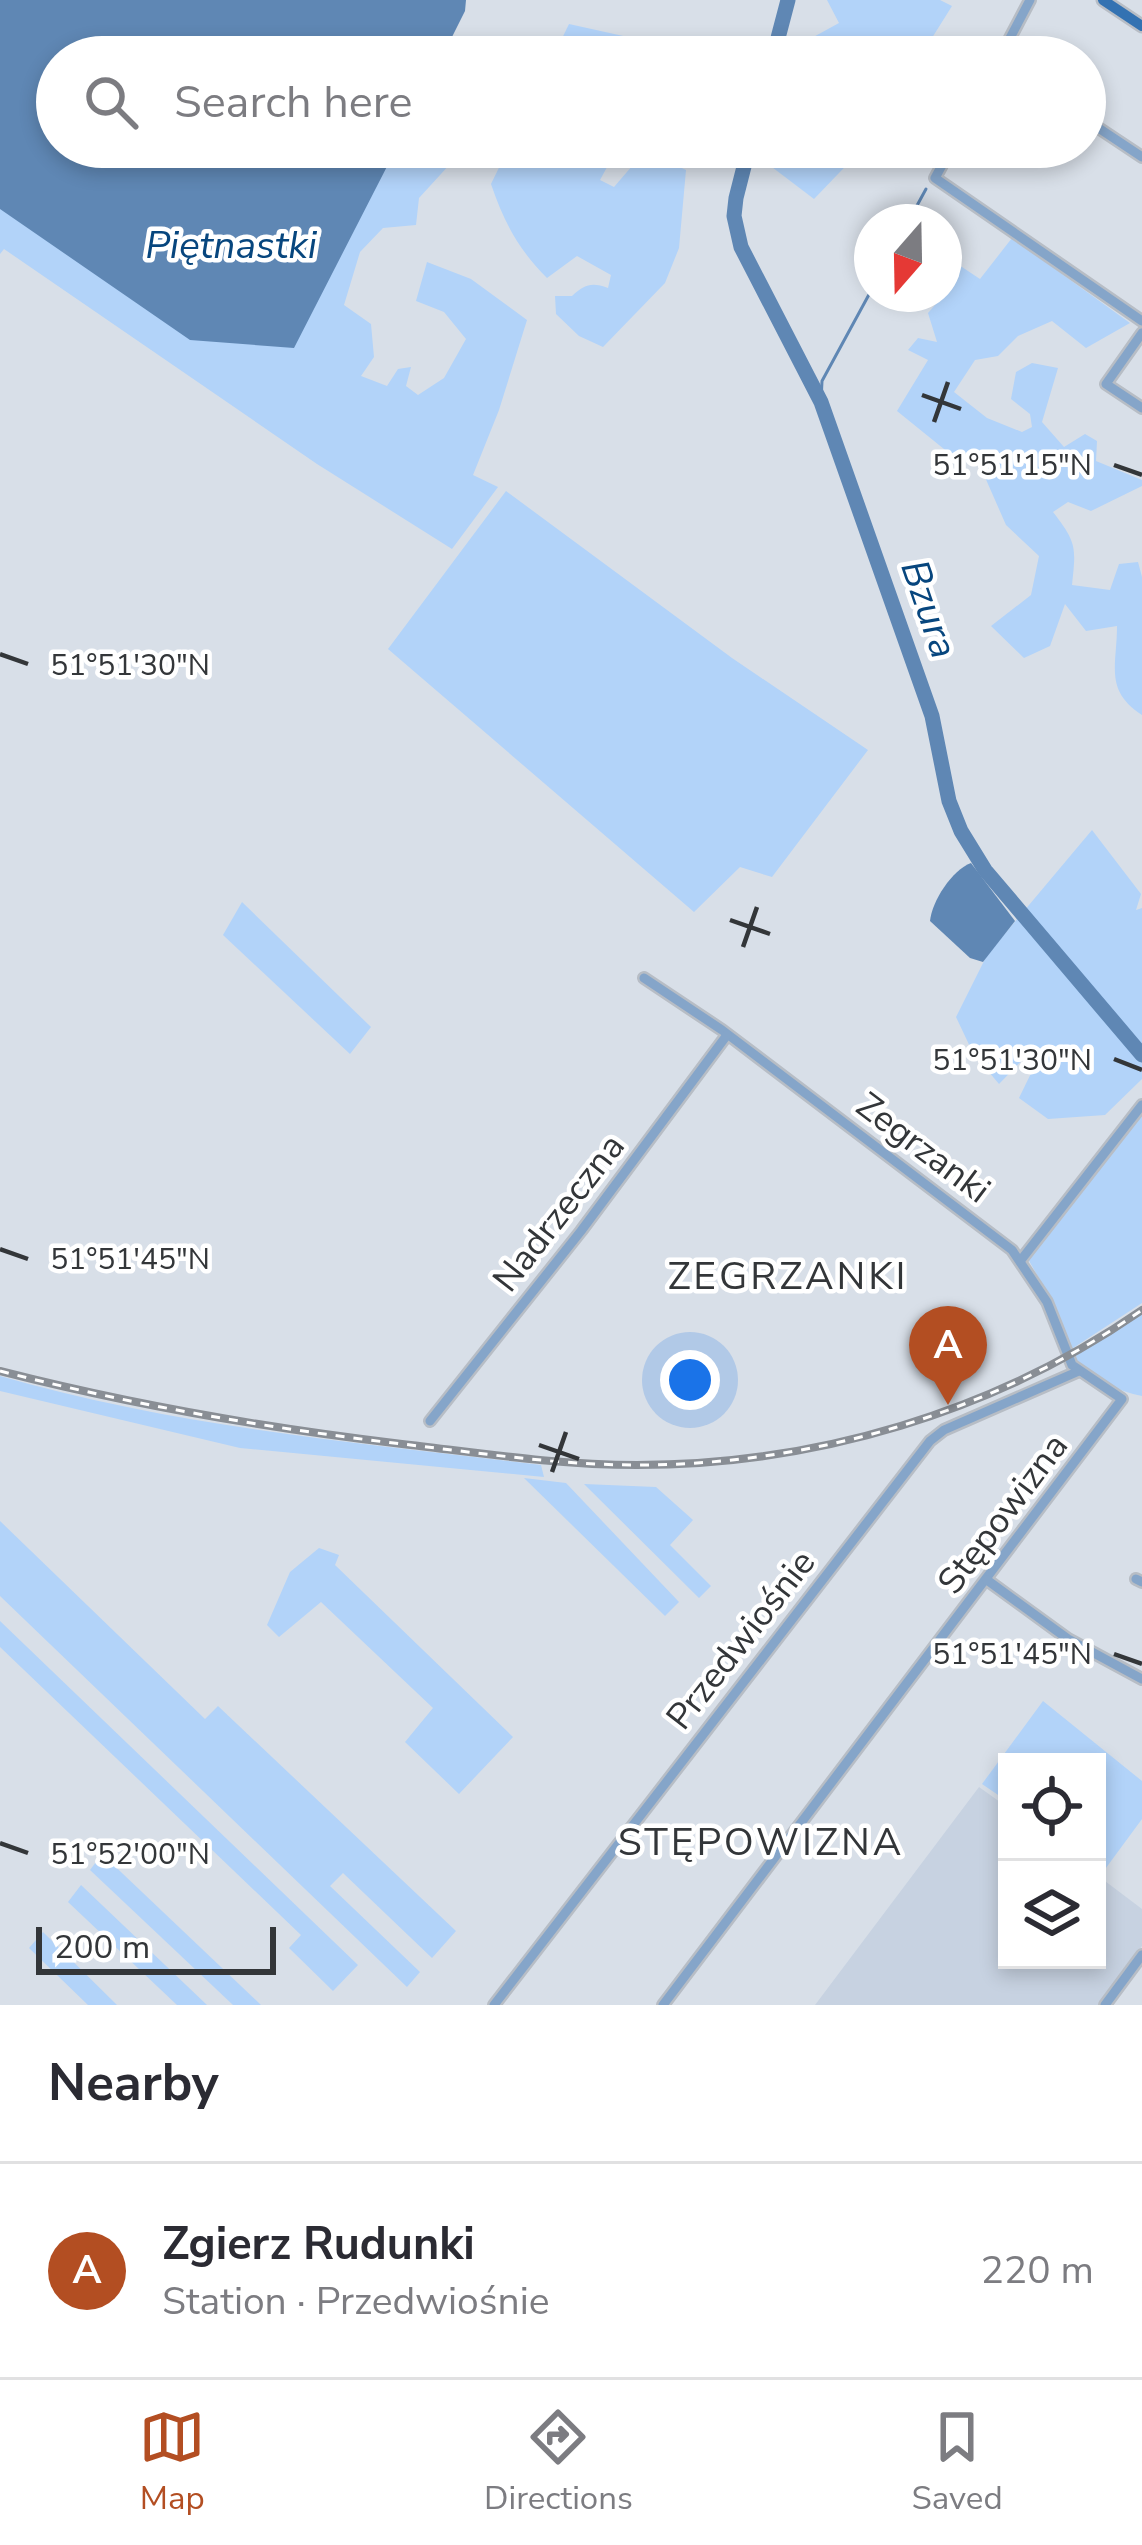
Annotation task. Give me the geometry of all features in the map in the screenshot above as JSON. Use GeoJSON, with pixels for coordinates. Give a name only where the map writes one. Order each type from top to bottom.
{"type":"FeatureCollection","features":[{"type":"Feature","properties":{"kind":"main road"},"geometry":{"type":"LineString","coordinates":[[1103,0],[1142,26]]}},
{"type":"Feature","properties":{"kind":"street"},"geometry":{"type":"LineString","coordinates":[[1011,36],[1030,0]]}},
{"type":"Feature","properties":{"kind":"street"},"geometry":{"type":"LineString","coordinates":[[1106,133],[1142,157]]}},
{"type":"Feature","properties":{"kind":"street"},"geometry":{"type":"LineString","coordinates":[[940,168],[934,178],[1142,321]]}},
{"type":"Feature","properties":{"kind":"street"},"geometry":{"type":"LineString","coordinates":[[1142,333],[1106,385],[1142,408]]}},
{"type":"Feature","properties":{"kind":"street","name":"Zegrzanki"},"geometry":{"type":"LineString","coordinates":[[644,978],[727,1035],[1021,1260],[1047,1302],[1066,1357],[1123,1399]]}},
{"type":"Feature","properties":{"kind":"street","name":"Nadrzeczna"},"geometry":{"type":"LineString","coordinates":[[430,1421],[581,1231],[727,1035]]}},
{"type":"Feature","properties":{"kind":"street"},"geometry":{"type":"LineString","coordinates":[[1021,1260],[1142,1105]]}},
{"type":"Feature","properties":{"kind":"street","name":"Przedwiośnie"},"geometry":{"type":"LineString","coordinates":[[494,2005],[930,1441],[944,1430],[1079,1370]]}},
{"type":"Feature","properties":{"kind":"street","name":"Stępowizna"},"geometry":{"type":"LineString","coordinates":[[663,2005],[1123,1399]]}},
{"type":"Feature","properties":{"kind":"street"},"geometry":{"type":"LineString","coordinates":[[987,1580],[1068,1639],[1142,1679]]}},
{"type":"Feature","properties":{"kind":"street"},"geometry":{"type":"LineString","coordinates":[[1105,2005],[1142,1955]]}},
{"type":"Feature","properties":{"kind":"shaded area"},"geometry":{"type":"Polygon","coordinates":[[[827,0],[940,0],[952,6],[933,36],[815,36],[839,23],[827,0]]]}},
{"type":"Feature","properties":{"kind":"shaded area"},"geometry":{"type":"Polygon","coordinates":[[[569,24],[623,36],[563,36],[569,24]]]}},
{"type":"Feature","properties":{"kind":"shaded area"},"geometry":{"type":"Polygon","coordinates":[[[178,168],[446,168],[419,198],[416,225],[383,228],[360,252],[344,305],[371,324],[374,357],[361,376],[387,386],[398,369],[411,367],[406,386],[418,395],[444,378],[466,339],[444,312],[416,301],[427,262],[471,279],[527,320],[473,475],[498,487],[452,549],[317,464],[4,249],[0,254],[0,186],[178,168]]]}},
{"type":"Feature","properties":{"kind":"shaded area"},"geometry":{"type":"Polygon","coordinates":[[[499,168],[607,168],[600,180],[614,187],[630,168],[686,170],[679,248],[665,283],[603,347],[579,336],[556,314],[555,296],[572,296],[589,285],[608,288],[611,275],[577,256],[547,278],[507,223],[491,184],[499,168]]]}},
{"type":"Feature","properties":{"kind":"shaded area"},"geometry":{"type":"Polygon","coordinates":[[[773,168],[844,168],[814,199],[773,168]]]}},
{"type":"Feature","properties":{"kind":"shaded area"},"geometry":{"type":"Polygon","coordinates":[[[1012,238],[1130,323],[1086,348],[1052,321],[1018,336],[998,356],[975,360],[954,392],[987,418],[1022,432],[1032,427],[1030,414],[1011,399],[1016,372],[1032,363],[1058,368],[1042,422],[1064,447],[1085,434],[1097,441],[1096,461],[1142,480],[1142,486],[1091,511],[1068,502],[1053,512],[1073,546],[1072,585],[1110,590],[1119,564],[1138,562],[1142,577],[1142,715],[1117,686],[1117,626],[1086,631],[1065,604],[1050,646],[1024,658],[991,626],[1031,595],[1039,556],[1006,525],[977,459],[960,462],[897,411],[928,360],[908,350],[918,338],[937,342],[928,313],[962,312],[962,267],[980,279],[1012,238]]]}},
{"type":"Feature","properties":{"kind":"shaded area"},"geometry":{"type":"Polygon","coordinates":[[[506,491],[732,658],[868,750],[772,877],[740,867],[694,912],[388,649],[506,491]]]}},
{"type":"Feature","properties":{"kind":"shaded area"},"geometry":{"type":"Polygon","coordinates":[[[1092,830],[1141,894],[1136,910],[1142,908],[1142,1079],[1105,1115],[1048,1119],[1019,1098],[1038,1059],[1030,1052],[999,1084],[973,1053],[956,1017],[987,955],[1092,830]]]}},
{"type":"Feature","properties":{"kind":"shaded area"},"geometry":{"type":"Polygon","coordinates":[[[242,902],[371,1027],[350,1054],[223,935],[242,902]]]}},
{"type":"Feature","properties":{"kind":"shaded area"},"geometry":{"type":"Polygon","coordinates":[[[1142,1109],[1142,1303],[1070,1350],[1028,1259],[1142,1109]]]}},
{"type":"Feature","properties":{"kind":"shaded area"},"geometry":{"type":"Polygon","coordinates":[[[1142,1314],[1142,1396],[1104,1382],[1072,1358],[1142,1314]]]}},
{"type":"Feature","properties":{"kind":"shaded area"},"geometry":{"type":"Polygon","coordinates":[[[0,1376],[201,1421],[541,1465],[544,1477],[240,1448],[0,1391],[0,1376]]]}},
{"type":"Feature","properties":{"kind":"shaded area"},"geometry":{"type":"Polygon","coordinates":[[[524,1478],[566,1483],[679,1602],[665,1616],[524,1478]]]}},
{"type":"Feature","properties":{"kind":"shaded area"},"geometry":{"type":"Polygon","coordinates":[[[584,1484],[656,1487],[693,1520],[670,1545],[711,1586],[699,1598],[584,1484]]]}},
{"type":"Feature","properties":{"kind":"shaded area"},"geometry":{"type":"Polygon","coordinates":[[[0,1521],[205,1719],[218,1706],[456,1931],[432,1958],[343,1873],[330,1886],[420,1972],[407,1987],[0,1596],[0,1521]]]}},
{"type":"Feature","properties":{"kind":"shaded area"},"geometry":{"type":"Polygon","coordinates":[[[319,1548],[339,1555],[335,1565],[513,1737],[459,1794],[405,1742],[433,1708],[321,1602],[279,1637],[267,1625],[290,1572],[319,1548]]]}},
{"type":"Feature","properties":{"kind":"shaded area"},"geometry":{"type":"Polygon","coordinates":[[[0,1621],[358,1965],[333,1991],[289,1948],[301,1935],[0,1647],[0,1621]]]}},
{"type":"Feature","properties":{"kind":"shaded area"},"geometry":{"type":"Polygon","coordinates":[[[1043,1701],[1142,1781],[1142,1819],[1106,1868],[1106,1753],[1005,1753],[1043,1701]]]}},
{"type":"Feature","properties":{"kind":"shaded area"},"geometry":{"type":"Polygon","coordinates":[[[998,1762],[998,1795],[982,1784],[998,1762]]]}},
{"type":"Feature","properties":{"kind":"shaded area"},"geometry":{"type":"Polygon","coordinates":[[[979,1787],[998,1801],[998,1969],[1106,1969],[1106,1882],[1142,1909],[1142,1946],[1098,2005],[815,2005],[979,1787]]]}},
{"type":"Feature","properties":{"kind":"shaded area"},"geometry":{"type":"Polygon","coordinates":[[[102,1854],[261,2005],[233,2005],[90,1870],[102,1854]]]}},
{"type":"Feature","properties":{"kind":"shaded area"},"geometry":{"type":"Polygon","coordinates":[[[81,1885],[207,2005],[177,2005],[68,1902],[81,1885]]]}},
{"type":"Feature","properties":{"kind":"shaded area"},"geometry":{"type":"Polygon","coordinates":[[[43,1932],[117,2005],[88,2005],[29,1948],[43,1932]]]}},
{"type":"Feature","properties":{"kind":"water","name":"Piętnastki"},"geometry":{"type":"Polygon","coordinates":[[[0,0],[466,0],[452,36],[36,36],[36,168],[386,168],[294,348],[190,340],[0,209],[0,0]]]}},
{"type":"Feature","properties":{"kind":"water"},"geometry":{"type":"Polygon","coordinates":[[[971,863],[1015,921],[983,962],[970,958],[930,921],[944,887],[971,863]]]}},
{"type":"Feature","properties":{"kind":"waterway","name":"Bzura"},"geometry":{"type":"LineString","coordinates":[[779,36],[788,0]]}},
{"type":"Feature","properties":{"kind":"waterway","name":"Bzura"},"geometry":{"type":"LineString","coordinates":[[744,168],[734,216],[741,247],[821,402],[932,716],[949,801],[961,831],[985,870],[1142,1055]]}},
{"type":"Feature","properties":{"kind":"waterway"},"geometry":{"type":"LineString","coordinates":[[918,204],[926,189]]}},
{"type":"Feature","properties":{"kind":"waterway"},"geometry":{"type":"LineString","coordinates":[[821,402],[822,381],[860,312]]}},
{"type":"Feature","properties":{"kind":"railway"},"geometry":{"type":"LineString","coordinates":[[0,1371],[150,1405],[351,1438],[578,1463],[704,1463],[836,1443],[965,1404],[1085,1346],[1142,1310]]}},
{"type":"Feature","properties":{"kind":"place","name":"Zgierz Rudunki"},"geometry":{"type":"Point","coordinates":[948,1405]}},
{"type":"Feature","properties":{"kind":"district","name":"ZEGRZANKI"},"geometry":{"type":"Point","coordinates":[788,1276]}},
{"type":"Feature","properties":{"kind":"district","name":"STĘPOWIZNA"},"geometry":{"type":"Point","coordinates":[761,1842]}}]}
